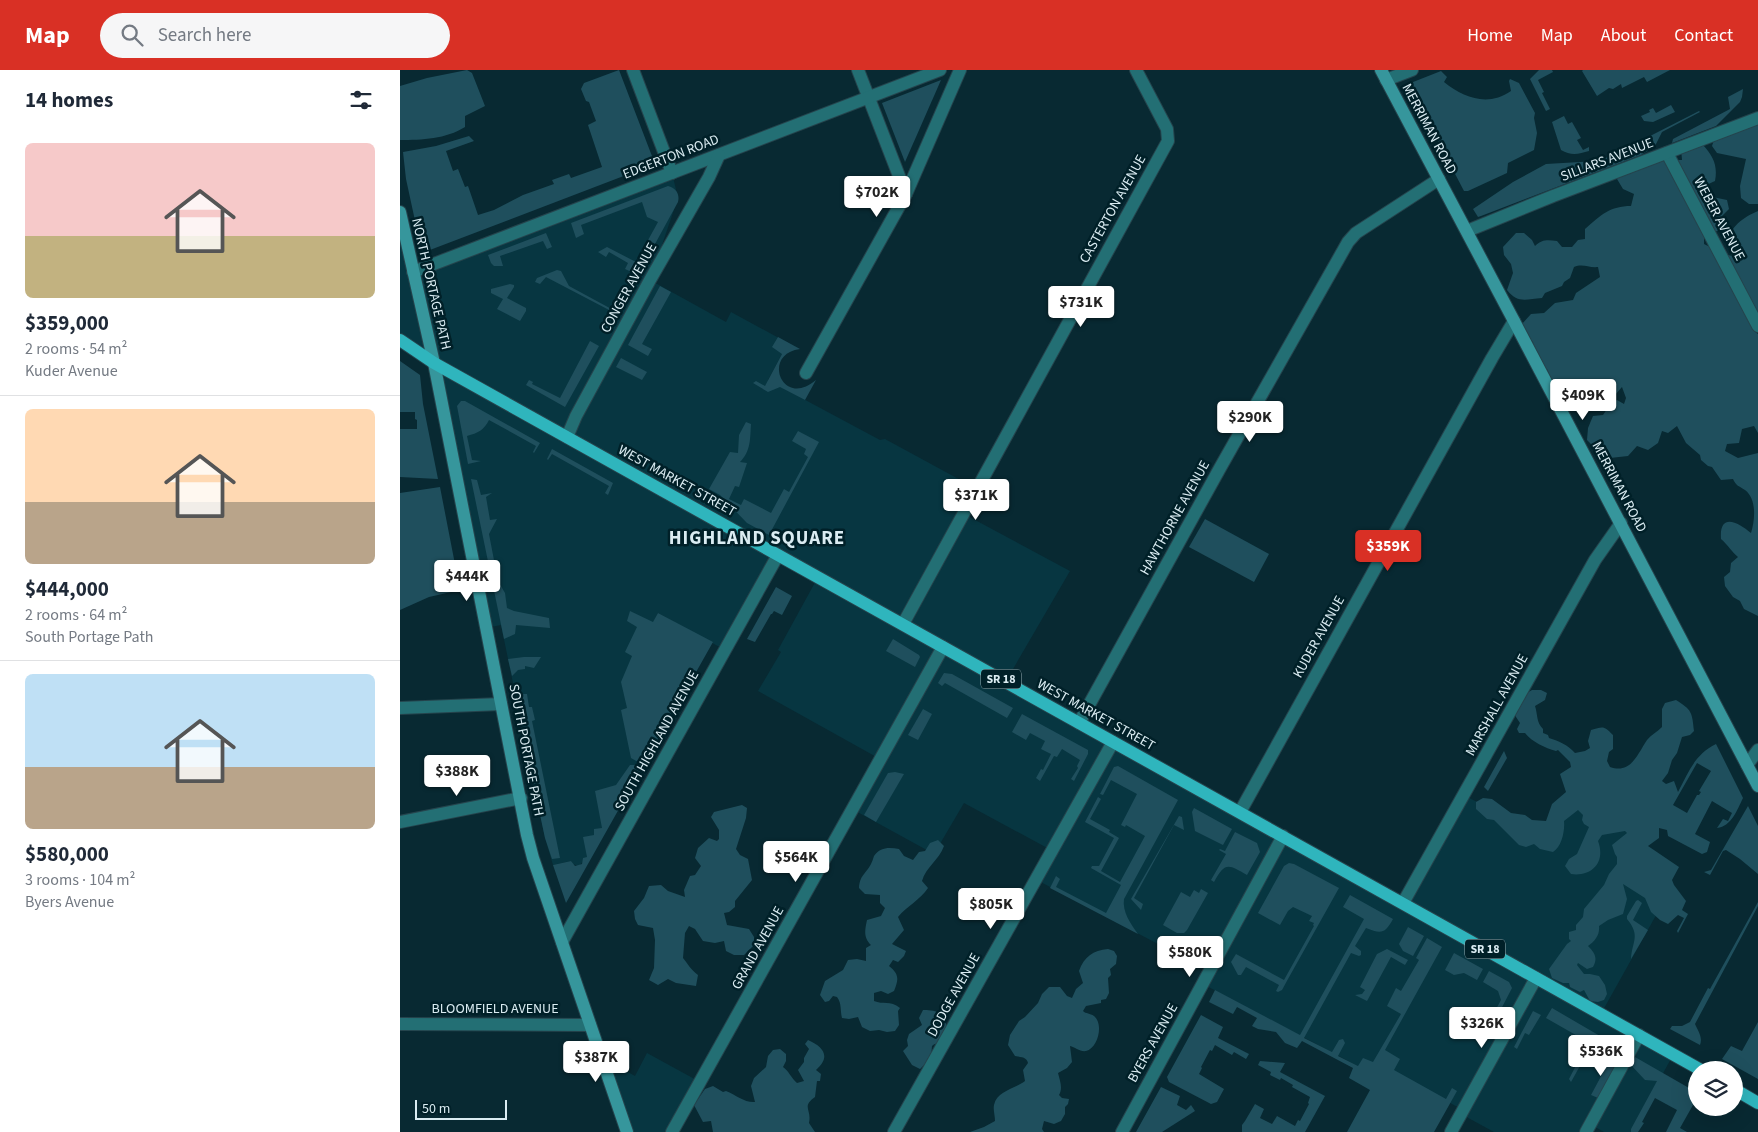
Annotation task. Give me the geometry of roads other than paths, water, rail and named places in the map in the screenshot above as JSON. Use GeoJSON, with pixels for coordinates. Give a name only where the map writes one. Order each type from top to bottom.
{"type":"FeatureCollection","features":[{"type":"Feature","properties":{"kind":"main road","name":"MERRIMAN ROAD"},"geometry":{"type":"LineString","coordinates":[[1383,75],[1621,523],[1758,786]]}},
{"type":"Feature","properties":{"kind":"main road","name":"NORTH PORTAGE PATH"},"geometry":{"type":"LineString","coordinates":[[400,212],[434,363]]}},
{"type":"Feature","properties":{"kind":"main road","name":"WEST MARKET STREET"},"geometry":{"type":"LineString","coordinates":[[400,340],[434,363],[1688,1063]]}},
{"type":"Feature","properties":{"kind":"main road","name":"SOUTH PORTAGE PATH"},"geometry":{"type":"LineString","coordinates":[[434,363],[533,858],[627,1132]]}},
{"type":"Feature","properties":{"kind":"main road"},"geometry":{"type":"LineString","coordinates":[[1743,1094],[1758,1103]]}},
{"type":"Feature","properties":{"kind":"street"},"geometry":{"type":"LineString","coordinates":[[633,70],[672,173]]}},
{"type":"Feature","properties":{"kind":"street"},"geometry":{"type":"LineString","coordinates":[[858,70],[906,194]]}},
{"type":"Feature","properties":{"kind":"street","name":"EDGERTON ROAD"},"geometry":{"type":"LineString","coordinates":[[413,272],[940,70]]}},
{"type":"Feature","properties":{"kind":"street"},"geometry":{"type":"LineString","coordinates":[[806,373],[906,194],[960,70]]}},
{"type":"Feature","properties":{"kind":"street","name":"CASTERTON AVENUE"},"geometry":{"type":"LineString","coordinates":[[903,624],[1168,141],[1167,129],[1136,70]]}},
{"type":"Feature","properties":{"kind":"street"},"geometry":{"type":"LineString","coordinates":[[1383,75],[1412,70]]}},
{"type":"Feature","properties":{"kind":"street","name":"SILLARS AVENUE"},"geometry":{"type":"LineString","coordinates":[[1466,231],[1758,118]]}},
{"type":"Feature","properties":{"kind":"street","name":"WEBER AVENUE"},"geometry":{"type":"LineString","coordinates":[[1667,153],[1758,326]]}},
{"type":"Feature","properties":{"kind":"street","name":"CONGER AVENUE"},"geometry":{"type":"LineString","coordinates":[[567,437],[576,416],[709,177],[719,155]]}},
{"type":"Feature","properties":{"kind":"street","name":"HAWTHORNE AVENUE"},"geometry":{"type":"LineString","coordinates":[[1079,723],[1224,460],[1348,242],[1356,233],[1439,179]]}},
{"type":"Feature","properties":{"kind":"street","name":"KUDER AVENUE"},"geometry":{"type":"LineString","coordinates":[[1240,812],[1514,321]]}},
{"type":"Feature","properties":{"kind":"street","name":"MARSHALL AVENUE"},"geometry":{"type":"LineString","coordinates":[[1402,903],[1595,560],[1621,523]]}},
{"type":"Feature","properties":{"kind":"street","name":"SOUTH HIGHLAND AVENUE"},"geometry":{"type":"LineString","coordinates":[[562,942],[778,555]]}},
{"type":"Feature","properties":{"kind":"street","name":"GRAND AVENUE"},"geometry":{"type":"LineString","coordinates":[[672,1132],[943,647]]}},
{"type":"Feature","properties":{"kind":"street"},"geometry":{"type":"LineString","coordinates":[[400,708],[502,704]]}},
{"type":"Feature","properties":{"kind":"street","name":"DODGE AVENUE"},"geometry":{"type":"LineString","coordinates":[[894,1132],[1113,742]]}},
{"type":"Feature","properties":{"kind":"street"},"geometry":{"type":"LineString","coordinates":[[1747,765],[1758,750]]}},
{"type":"Feature","properties":{"kind":"street"},"geometry":{"type":"LineString","coordinates":[[400,822],[520,798]]}},
{"type":"Feature","properties":{"kind":"street","name":"BYERS AVENUE"},"geometry":{"type":"LineString","coordinates":[[1122,1132],[1283,836]]}},
{"type":"Feature","properties":{"kind":"street"},"geometry":{"type":"LineString","coordinates":[[1451,1132],[1536,978]]}},
{"type":"Feature","properties":{"kind":"street","name":"BLOOMFIELD AVENUE"},"geometry":{"type":"LineString","coordinates":[[400,1024],[590,1025]]}},
{"type":"Feature","properties":{"kind":"street"},"geometry":{"type":"LineString","coordinates":[[1586,1132],[1639,1035]]}},
{"type":"Feature","properties":{"kind":"district","name":"HIGHLAND SQUARE"},"geometry":{"type":"Point","coordinates":[757,538]}}]}
